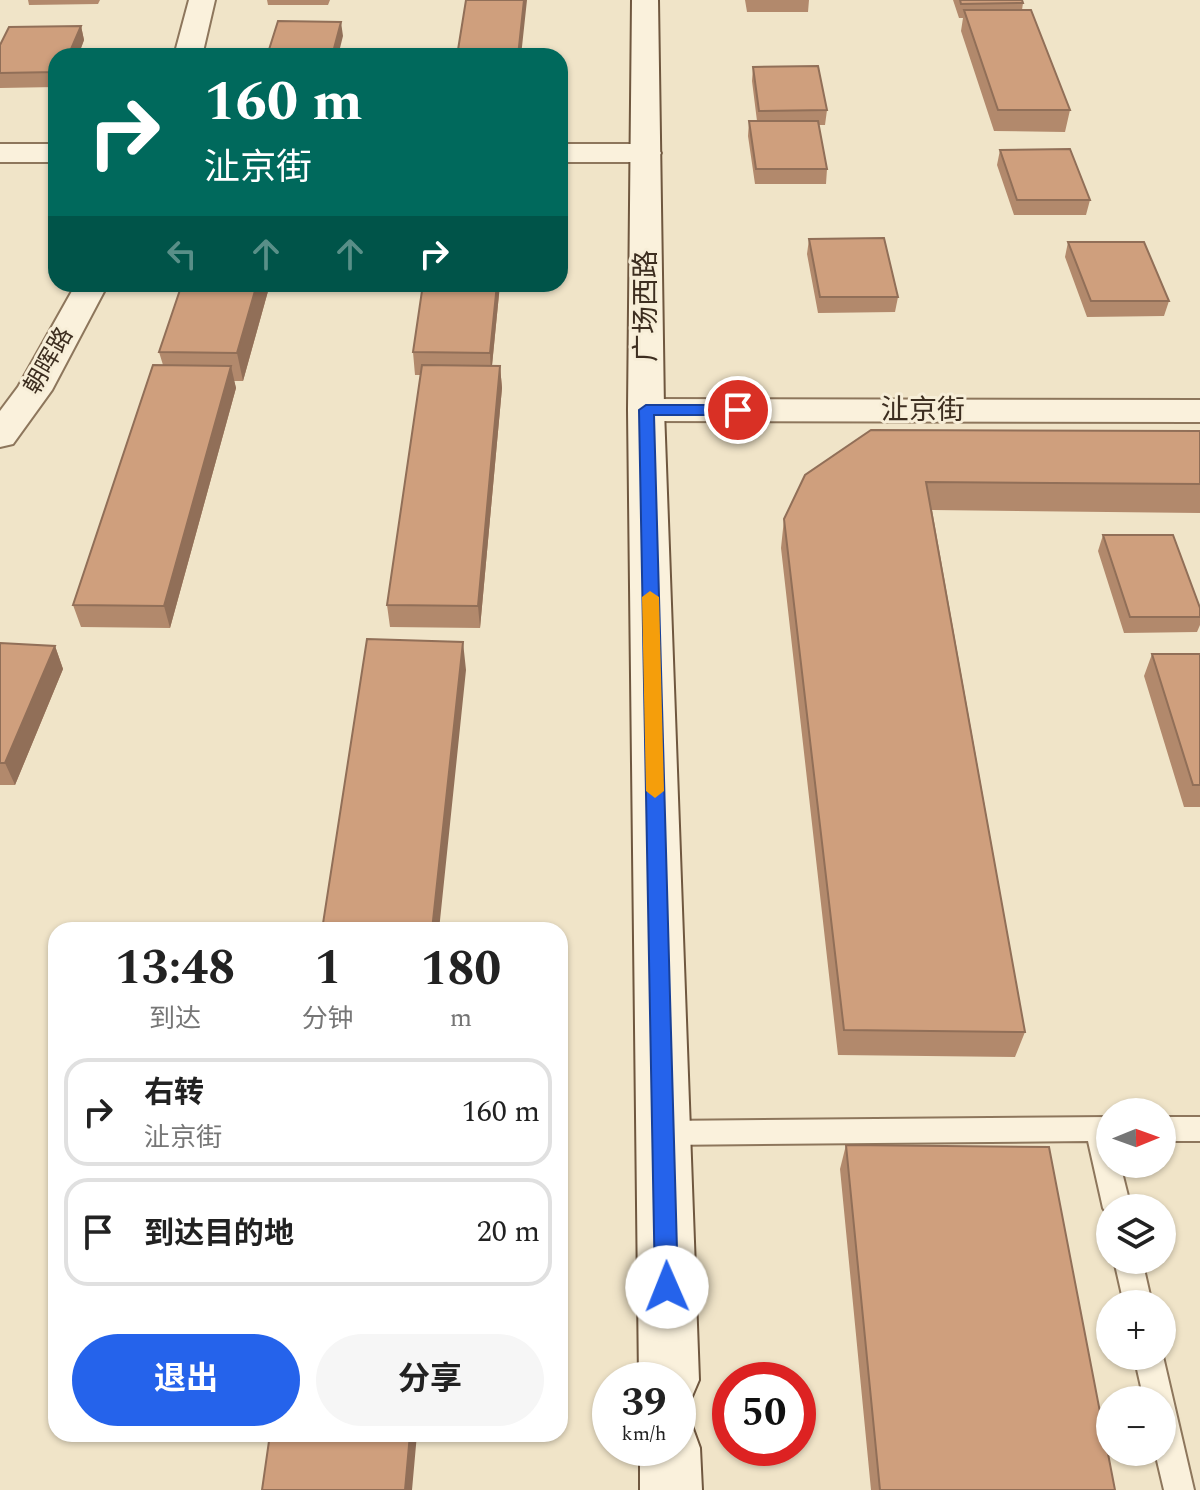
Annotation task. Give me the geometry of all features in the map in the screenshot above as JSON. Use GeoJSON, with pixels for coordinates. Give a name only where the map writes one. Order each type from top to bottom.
{"type":"FeatureCollection","features":[{"type":"Feature","properties":{"kind":"main road"},"geometry":{"type":"LineString","coordinates":[[190,48],[202,0]]}},
{"type":"Feature","properties":{"kind":"main road","name":"广场西路"},"geometry":{"type":"LineString","coordinates":[[645,0],[646,410],[669,1362]]}},
{"type":"Feature","properties":{"kind":"main road"},"geometry":{"type":"LineString","coordinates":[[0,153],[48,153]]}},
{"type":"Feature","properties":{"kind":"main road"},"geometry":{"type":"LineString","coordinates":[[568,153],[646,153]]}},
{"type":"Feature","properties":{"kind":"main road","name":"朝晖路"},"geometry":{"type":"LineString","coordinates":[[0,436],[34,390],[88,292]]}},
{"type":"Feature","properties":{"kind":"main road","name":"沚京街"},"geometry":{"type":"LineString","coordinates":[[646,410],[1200,411]]}},
{"type":"Feature","properties":{"kind":"main road"},"geometry":{"type":"LineString","coordinates":[[670,1466],[671,1490]]}},
{"type":"Feature","properties":{"kind":"lane"},"geometry":{"type":"LineString","coordinates":[[1176,1129],[1200,1129]]}},
{"type":"Feature","properties":{"kind":"lane"},"geometry":{"type":"LineString","coordinates":[[663,1133],[1096,1130]]}},
{"type":"Feature","properties":{"kind":"lane"},"geometry":{"type":"LineString","coordinates":[[1174,1466],[1179,1490]]}},
{"type":"Feature","properties":{"kind":"building"},"geometry":{"type":"Polygon","coordinates":[[[466,0],[524,0],[519,48],[458,48],[466,0]]]}},
{"type":"Feature","properties":{"kind":"building"},"geometry":{"type":"Polygon","coordinates":[[[960,0],[1022,0],[1023,3],[961,4],[960,0]]]}},
{"type":"Feature","properties":{"kind":"building"},"geometry":{"type":"Polygon","coordinates":[[[964,10],[1031,10],[1070,110],[998,110],[964,10]]]}},
{"type":"Feature","properties":{"kind":"building"},"geometry":{"type":"Polygon","coordinates":[[[278,21],[341,22],[334,48],[270,48],[278,21]]]}},
{"type":"Feature","properties":{"kind":"building"},"geometry":{"type":"Polygon","coordinates":[[[81,26],[71,48],[48,48],[48,72],[0,73],[0,45],[9,27],[81,26]]]}},
{"type":"Feature","properties":{"kind":"building"},"geometry":{"type":"Polygon","coordinates":[[[818,66],[827,110],[759,111],[753,67],[818,66]]]}},
{"type":"Feature","properties":{"kind":"building"},"geometry":{"type":"Polygon","coordinates":[[[749,121],[818,121],[827,169],[756,169],[749,121]]]}},
{"type":"Feature","properties":{"kind":"building"},"geometry":{"type":"Polygon","coordinates":[[[1070,149],[1090,200],[1017,200],[1000,150],[1070,149]]]}},
{"type":"Feature","properties":{"kind":"building"},"geometry":{"type":"Polygon","coordinates":[[[884,238],[898,297],[820,297],[809,239],[884,238]]]}},
{"type":"Feature","properties":{"kind":"building"},"geometry":{"type":"Polygon","coordinates":[[[1068,242],[1144,242],[1169,301],[1091,301],[1068,242]]]}},
{"type":"Feature","properties":{"kind":"building"},"geometry":{"type":"Polygon","coordinates":[[[179,292],[255,292],[237,353],[159,352],[179,292]]]}},
{"type":"Feature","properties":{"kind":"building"},"geometry":{"type":"Polygon","coordinates":[[[422,292],[496,292],[490,353],[413,352],[422,292]]]}},
{"type":"Feature","properties":{"kind":"building"},"geometry":{"type":"Polygon","coordinates":[[[153,365],[231,366],[164,606],[73,605],[153,365]]]}},
{"type":"Feature","properties":{"kind":"building"},"geometry":{"type":"Polygon","coordinates":[[[422,365],[500,366],[478,606],[387,605],[422,365]]]}},
{"type":"Feature","properties":{"kind":"building"},"geometry":{"type":"Polygon","coordinates":[[[871,430],[1200,431],[1200,484],[926,482],[1025,1032],[844,1030],[784,519],[805,475],[871,430]]]}},
{"type":"Feature","properties":{"kind":"building"},"geometry":{"type":"Polygon","coordinates":[[[1103,535],[1173,535],[1200,608],[1200,617],[1130,617],[1103,535]]]}},
{"type":"Feature","properties":{"kind":"building"},"geometry":{"type":"Polygon","coordinates":[[[367,639],[463,642],[433,922],[323,922],[367,639]]]}},
{"type":"Feature","properties":{"kind":"building"},"geometry":{"type":"Polygon","coordinates":[[[0,643],[55,646],[5,763],[0,763],[0,643]]]}},
{"type":"Feature","properties":{"kind":"building"},"geometry":{"type":"Polygon","coordinates":[[[1152,654],[1200,654],[1200,785],[1193,785],[1152,654]]]}},
{"type":"Feature","properties":{"kind":"building"},"geometry":{"type":"Polygon","coordinates":[[[846,1145],[1049,1147],[1096,1391],[1096,1466],[1110,1466],[1115,1490],[880,1490],[846,1145]]]}},
{"type":"Feature","properties":{"kind":"building"},"geometry":{"type":"Polygon","coordinates":[[[269,1442],[409,1442],[405,1490],[262,1490],[269,1442]]]}},
{"type":"Feature","properties":{"kind":"slow traffic"},"geometry":{"type":"LineString","coordinates":[[650,597],[655,791]]}},
{"type":"Feature","properties":{"kind":"route"},"geometry":{"type":"LineString","coordinates":[[667,1287],[646,410],[738,410]]}}]}
